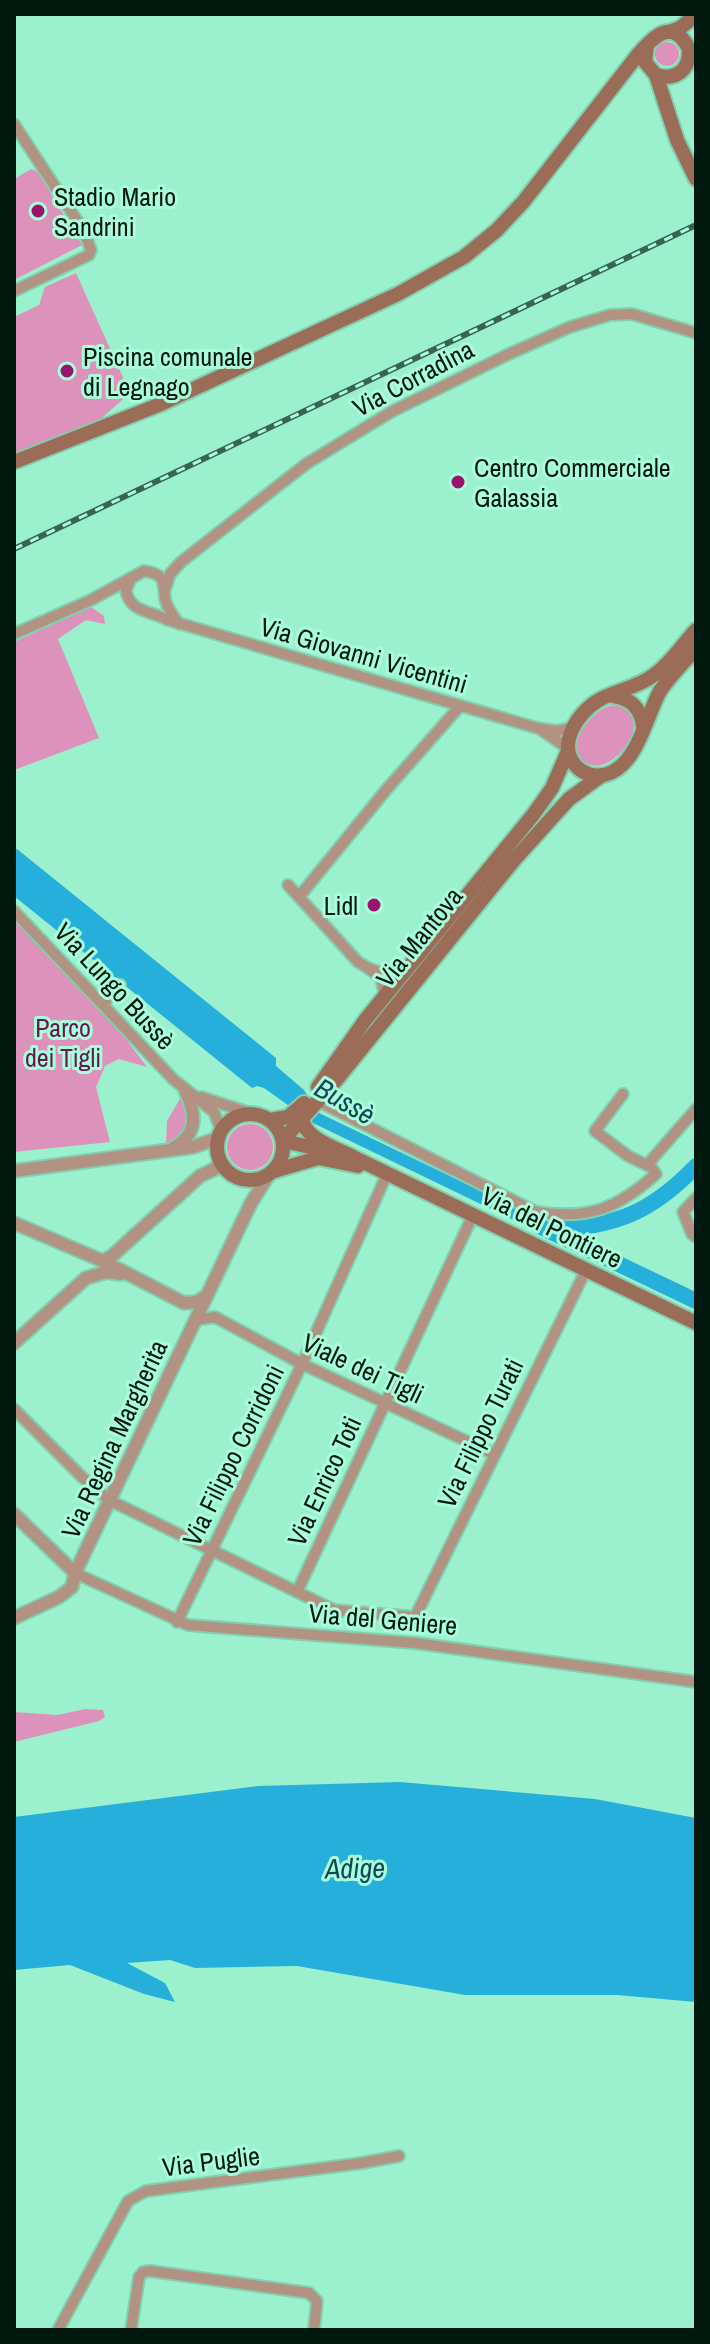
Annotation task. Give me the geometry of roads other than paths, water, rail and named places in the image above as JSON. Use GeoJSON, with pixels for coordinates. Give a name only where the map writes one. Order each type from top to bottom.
{"type":"FeatureCollection","features":[{"type":"Feature","properties":{"kind":"main road"},"geometry":{"type":"LineString","coordinates":[[14,462],[161,404],[398,294],[464,257],[497,230],[524,201],[647,45],[658,34],[680,28],[696,15]]}},
{"type":"Feature","properties":{"kind":"main road"},"geometry":{"type":"LineString","coordinates":[[669,111],[671,93],[678,75],[688,64],[696,22]]}},
{"type":"Feature","properties":{"kind":"main road"},"geometry":{"type":"LineString","coordinates":[[669,32],[679,36],[689,49]]}},
{"type":"Feature","properties":{"kind":"main road"},"geometry":{"type":"LineString","coordinates":[[647,45],[644,56],[654,73],[677,140],[696,179]]}},
{"type":"Feature","properties":{"kind":"main road"},"geometry":{"type":"LineString","coordinates":[[621,80],[636,73],[667,77],[678,75]]}},
{"type":"Feature","properties":{"kind":"main road","name":"Via Mantova"},"geometry":{"type":"LineString","coordinates":[[314,1101],[385,995],[533,815],[555,783],[574,727],[593,704],[655,675],[696,630]]}},
{"type":"Feature","properties":{"kind":"main road","name":"Via Mantova"},"geometry":{"type":"LineString","coordinates":[[283,1140],[298,1116],[314,1101],[514,860],[569,799],[602,775],[616,769],[629,755],[642,737],[643,726],[661,689],[696,649]]}},
{"type":"Feature","properties":{"kind":"main road"},"geometry":{"type":"LineString","coordinates":[[612,696],[624,698],[635,705],[641,714],[643,726]]}},
{"type":"Feature","properties":{"kind":"main road"},"geometry":{"type":"LineString","coordinates":[[568,750],[580,770],[602,775]]}},
{"type":"Feature","properties":{"kind":"main road"},"geometry":{"type":"LineString","coordinates":[[270,1120],[283,1140],[283,1154],[272,1172],[248,1180],[229,1173],[218,1154],[220,1134],[237,1116],[253,1114],[270,1120],[298,1116]]}},
{"type":"Feature","properties":{"kind":"main road","name":"Via del Pontiere"},"geometry":{"type":"LineString","coordinates":[[298,1116],[308,1134],[696,1322]]}},
{"type":"Feature","properties":{"kind":"main road","name":"Via del Pontiere"},"geometry":{"type":"LineString","coordinates":[[283,1140],[353,1157]]}},
{"type":"Feature","properties":{"kind":"main road","name":"Via del Pontiere"},"geometry":{"type":"LineString","coordinates":[[272,1172],[318,1158],[387,1174]]}},
{"type":"Feature","properties":{"kind":"street"},"geometry":{"type":"LineString","coordinates":[[14,124],[84,231],[91,250],[89,255],[14,291]]}},
{"type":"Feature","properties":{"kind":"street","name":"Via Corradina"},"geometry":{"type":"LineString","coordinates":[[165,592],[170,574],[181,562],[306,464],[391,412],[509,354],[570,327],[610,315],[632,314],[696,333]]}},
{"type":"Feature","properties":{"kind":"street","name":"Via Corradina"},"geometry":{"type":"LineString","coordinates":[[148,571],[181,562]]}},
{"type":"Feature","properties":{"kind":"street"},"geometry":{"type":"LineString","coordinates":[[14,634],[148,571],[159,575],[179,624]]}},
{"type":"Feature","properties":{"kind":"street"},"geometry":{"type":"LineString","coordinates":[[89,601],[113,595],[127,597],[131,578]]}},
{"type":"Feature","properties":{"kind":"street"},"geometry":{"type":"LineString","coordinates":[[150,611],[159,607],[165,592]]}},
{"type":"Feature","properties":{"kind":"street","name":"Via Giovanni Vicentini"},"geometry":{"type":"LineString","coordinates":[[127,597],[134,607],[179,624],[460,706],[537,728],[557,731],[574,727]]}},
{"type":"Feature","properties":{"kind":"street"},"geometry":{"type":"LineString","coordinates":[[299,897],[386,790],[460,706]]}},
{"type":"Feature","properties":{"kind":"street","name":"Via Giovanni Vicentini"},"geometry":{"type":"LineString","coordinates":[[537,728],[568,750]]}},
{"type":"Feature","properties":{"kind":"street"},"geometry":{"type":"LineString","coordinates":[[288,885],[358,962],[383,981],[385,995]]}},
{"type":"Feature","properties":{"kind":"street","name":"Via Lungo Bussè"},"geometry":{"type":"LineString","coordinates":[[14,911],[185,1090],[212,1110],[220,1134]]}},
{"type":"Feature","properties":{"kind":"street"},"geometry":{"type":"LineString","coordinates":[[368,968],[390,976],[405,972]]}},
{"type":"Feature","properties":{"kind":"street"},"geometry":{"type":"LineString","coordinates":[[103,1004],[120,985]]}},
{"type":"Feature","properties":{"kind":"street"},"geometry":{"type":"LineString","coordinates":[[170,1149],[186,1139],[194,1125],[194,1110],[185,1090]]}},
{"type":"Feature","properties":{"kind":"street","name":"Via Lungo Bussè"},"geometry":{"type":"LineString","coordinates":[[185,1090],[253,1114]]}},
{"type":"Feature","properties":{"kind":"street"},"geometry":{"type":"LineString","coordinates":[[314,1101],[536,1212],[565,1216],[601,1211],[634,1194],[656,1174],[595,1131],[623,1094]]}},
{"type":"Feature","properties":{"kind":"street"},"geometry":{"type":"LineString","coordinates":[[647,1165],[696,1109]]}},
{"type":"Feature","properties":{"kind":"street"},"geometry":{"type":"LineString","coordinates":[[14,1171],[201,1145],[220,1134]]}},
{"type":"Feature","properties":{"kind":"street"},"geometry":{"type":"LineString","coordinates":[[103,1261],[203,1173],[223,1165]]}},
{"type":"Feature","properties":{"kind":"street","name":"Via Regina Margherita"},"geometry":{"type":"LineString","coordinates":[[75,1573],[251,1203],[272,1172]]}},
{"type":"Feature","properties":{"kind":"street","name":"Via Filippo Corridoni"},"geometry":{"type":"LineString","coordinates":[[177,1622],[302,1364],[387,1174]]}},
{"type":"Feature","properties":{"kind":"street"},"geometry":{"type":"LineString","coordinates":[[696,1198],[683,1212],[696,1237]]}},
{"type":"Feature","properties":{"kind":"street","name":"Via Enrico Toti"},"geometry":{"type":"LineString","coordinates":[[297,1592],[473,1215]]}},
{"type":"Feature","properties":{"kind":"street"},"geometry":{"type":"LineString","coordinates":[[14,1223],[103,1261],[188,1305],[207,1295],[209,1310],[215,1317],[194,1322]]}},
{"type":"Feature","properties":{"kind":"street"},"geometry":{"type":"LineString","coordinates":[[14,1343],[86,1278],[90,1270],[83,1253]]}},
{"type":"Feature","properties":{"kind":"street","name":"Via Filippo Turati"},"geometry":{"type":"LineString","coordinates":[[297,1592],[334,1610],[415,1617],[586,1270]]}},
{"type":"Feature","properties":{"kind":"street"},"geometry":{"type":"LineString","coordinates":[[86,1278],[106,1272],[130,1275]]}},
{"type":"Feature","properties":{"kind":"street","name":"Via Regina Margherita"},"geometry":{"type":"LineString","coordinates":[[188,1305],[194,1322]]}},
{"type":"Feature","properties":{"kind":"street","name":"Viale dei Tigli"},"geometry":{"type":"LineString","coordinates":[[215,1317],[302,1364],[494,1454]]}},
{"type":"Feature","properties":{"kind":"street"},"geometry":{"type":"LineString","coordinates":[[14,1409],[109,1500],[297,1592]]}},
{"type":"Feature","properties":{"kind":"street"},"geometry":{"type":"LineString","coordinates":[[14,1514],[75,1573],[58,1589],[14,1616]]}},
{"type":"Feature","properties":{"kind":"street","name":"Via del Geniere"},"geometry":{"type":"LineString","coordinates":[[75,1573],[177,1622],[200,1627],[353,1637],[457,1648],[696,1682]]}},
{"type":"Feature","properties":{"kind":"street","name":"Via Puglie"},"geometry":{"type":"LineString","coordinates":[[58,2330],[128,2201],[146,2191],[330,2168],[399,2156]]}},
{"type":"Feature","properties":{"kind":"street"},"geometry":{"type":"LineString","coordinates":[[131,2330],[138,2280],[140,2274],[150,2271],[309,2293],[317,2301],[314,2330]]}},
{"type":"Feature","properties":{"kind":"water"},"geometry":{"type":"Polygon","coordinates":[[[17,849],[276,1058],[276,1066],[304,1090],[317,1112],[560,1229],[555,1240],[313,1123],[264,1088],[252,1088],[14,896],[14,851],[17,849]]]}},
{"type":"Feature","properties":{"kind":"water","name":"Adige"},"geometry":{"type":"Polygon","coordinates":[[[400,1782],[595,1799],[696,1818],[696,2002],[617,1995],[465,1995],[297,1966],[195,1968],[170,1960],[127,1963],[165,1983],[175,2002],[144,1994],[70,1965],[14,1970],[14,1817],[258,1786],[400,1782]]]}},
{"type":"Feature","properties":{"kind":"waterway"},"geometry":{"type":"LineString","coordinates":[[549,1231],[594,1225],[630,1215],[663,1196],[696,1166]]}},
{"type":"Feature","properties":{"kind":"waterway","name":"Bussè"},"geometry":{"type":"LineString","coordinates":[[539,1226],[696,1301]]}},
{"type":"Feature","properties":{"kind":"railway"},"geometry":{"type":"LineString","coordinates":[[14,549],[696,225]]}},
{"type":"Feature","properties":{"kind":"place","name":"Stadio Mario Sandrini"},"geometry":{"type":"Point","coordinates":[38,211]}},
{"type":"Feature","properties":{"kind":"place","name":"Piscina comunale di Legnago"},"geometry":{"type":"Point","coordinates":[67,371]}},
{"type":"Feature","properties":{"kind":"place","name":"Centro Commerciale Galassia"},"geometry":{"type":"Point","coordinates":[458,482]}},
{"type":"Feature","properties":{"kind":"place","name":"Lidl"},"geometry":{"type":"Point","coordinates":[374,905]}},
{"type":"Feature","properties":{"kind":"park label","name":"Parco dei Tigli"},"geometry":{"type":"Point","coordinates":[63,1042]}}]}
